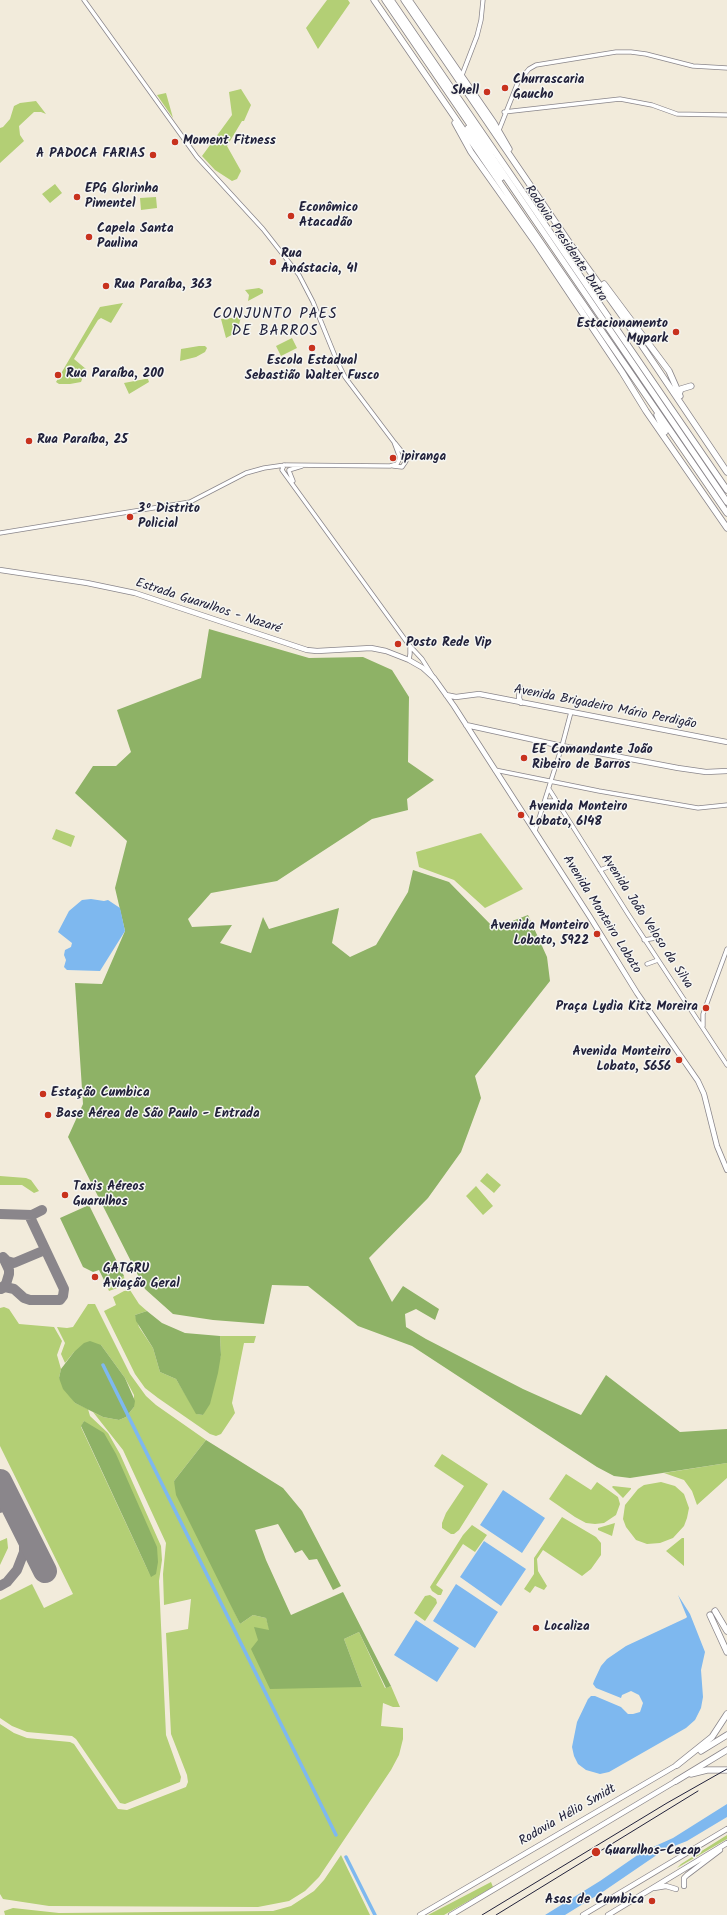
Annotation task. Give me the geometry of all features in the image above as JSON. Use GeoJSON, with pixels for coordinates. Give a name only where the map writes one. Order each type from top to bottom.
{"type":"FeatureCollection","features":[{"type":"Feature","properties":{"kind":"highway"},"geometry":{"type":"LineString","coordinates":[[374,0],[727,513]]}},
{"type":"Feature","properties":{"kind":"highway","name":"Rodovia Presidente Dutra"},"geometry":{"type":"LineString","coordinates":[[385,0],[727,502]]}},
{"type":"Feature","properties":{"kind":"highway","name":"Rodovia Presidente Dutra"},"geometry":{"type":"LineString","coordinates":[[391,0],[727,490]]}},
{"type":"Feature","properties":{"kind":"highway","name":"Rodovia Presidente Dutra"},"geometry":{"type":"LineString","coordinates":[[404,0],[570,245],[598,281],[727,472]]}},
{"type":"Feature","properties":{"kind":"highway"},"geometry":{"type":"LineString","coordinates":[[410,0],[499,130],[519,166],[519,170]]}},
{"type":"Feature","properties":{"kind":"highway"},"geometry":{"type":"LineString","coordinates":[[433,72],[522,211],[527,223]]}},
{"type":"Feature","properties":{"kind":"highway"},"geometry":{"type":"LineString","coordinates":[[450,111],[457,128],[471,152],[537,245],[622,372],[646,412],[727,528]]}},
{"type":"Feature","properties":{"kind":"highway"},"geometry":{"type":"LineString","coordinates":[[570,245],[577,249],[663,364],[674,382],[689,414]]}},
{"type":"Feature","properties":{"kind":"highway"},"geometry":{"type":"LineString","coordinates":[[679,394],[681,389],[691,386]]}},
{"type":"Feature","properties":{"kind":"highway"},"geometry":{"type":"LineString","coordinates":[[652,403],[662,427],[684,466]]}},
{"type":"Feature","properties":{"kind":"highway"},"geometry":{"type":"LineString","coordinates":[[727,1631],[712,1613],[727,1652]]}},
{"type":"Feature","properties":{"kind":"highway"},"geometry":{"type":"LineString","coordinates":[[676,1765],[712,1737],[727,1714]]}},
{"type":"Feature","properties":{"kind":"highway","name":"Rodovia Hélio Smidt"},"geometry":{"type":"LineString","coordinates":[[676,1765],[727,1735]]}},
{"type":"Feature","properties":{"kind":"highway","name":"Rodovia Hélio Smidt"},"geometry":{"type":"LineString","coordinates":[[676,1781],[727,1750]]}},
{"type":"Feature","properties":{"kind":"highway"},"geometry":{"type":"LineString","coordinates":[[676,1781],[699,1772],[727,1770]]}},
{"type":"Feature","properties":{"kind":"main road","name":"Estrada Guarulhos - Nazaré"},"geometry":{"type":"LineString","coordinates":[[0,570],[87,583],[135,593],[307,650],[317,651],[371,648],[409,660]]}},
{"type":"Feature","properties":{"kind":"main road","name":"Avenida Monteiro Lobato"},"geometry":{"type":"LineString","coordinates":[[409,660],[419,665],[434,680],[454,706],[637,993],[698,1081],[704,1094],[717,1146],[727,1170]]}},
{"type":"Feature","properties":{"kind":"main road"},"geometry":{"type":"LineString","coordinates":[[520,688],[519,698],[522,703]]}},
{"type":"Feature","properties":{"kind":"main road","name":"Avenida Brigadeiro Mário Perdigão"},"geometry":{"type":"LineString","coordinates":[[459,697],[479,694],[727,742]]}},
{"type":"Feature","properties":{"kind":"main road"},"geometry":{"type":"LineString","coordinates":[[446,695],[459,697]]}},
{"type":"Feature","properties":{"kind":"main road"},"geometry":{"type":"LineString","coordinates":[[454,706],[454,702],[459,697]]}},
{"type":"Feature","properties":{"kind":"main road"},"geometry":{"type":"LineString","coordinates":[[466,725],[562,746],[678,768],[706,772],[727,772]]}},
{"type":"Feature","properties":{"kind":"main road","name":"Rodovia Hélio Smidt"},"geometry":{"type":"LineString","coordinates":[[420,1915],[676,1765]]}},
{"type":"Feature","properties":{"kind":"main road","name":"Rodovia Hélio Smidt"},"geometry":{"type":"LineString","coordinates":[[451,1915],[676,1781]]}},
{"type":"Feature","properties":{"kind":"main road"},"geometry":{"type":"LineString","coordinates":[[583,1915],[727,1829]]}},
{"type":"Feature","properties":{"kind":"main road"},"geometry":{"type":"LineString","coordinates":[[684,1886],[684,1878],[687,1874],[727,1843]]}},
{"type":"Feature","properties":{"kind":"main road"},"geometry":{"type":"LineString","coordinates":[[608,1915],[727,1843]]}},
{"type":"Feature","properties":{"kind":"main road"},"geometry":{"type":"LineString","coordinates":[[651,1889],[666,1886],[676,1888]]}},
{"type":"Feature","properties":{"kind":"street"},"geometry":{"type":"LineString","coordinates":[[0,533],[190,502],[246,473],[269,467],[286,465],[402,466],[406,461],[403,453],[345,377],[335,359],[313,302],[299,275],[263,229],[197,157],[84,0]]}},
{"type":"Feature","properties":{"kind":"street"},"geometry":{"type":"LineString","coordinates":[[462,75],[478,36],[483,0]]}},
{"type":"Feature","properties":{"kind":"street"},"geometry":{"type":"LineString","coordinates":[[499,130],[504,112],[518,82],[529,69],[536,66],[616,52],[631,52],[646,54],[693,66],[727,68]]}},
{"type":"Feature","properties":{"kind":"street"},"geometry":{"type":"LineString","coordinates":[[504,112],[620,99],[645,104],[677,114],[727,115]]}},
{"type":"Feature","properties":{"kind":"street"},"geometry":{"type":"LineString","coordinates":[[494,123],[501,120]]}},
{"type":"Feature","properties":{"kind":"street"},"geometry":{"type":"LineString","coordinates":[[390,466],[397,464],[400,461],[394,442]]}},
{"type":"Feature","properties":{"kind":"street"},"geometry":{"type":"LineString","coordinates":[[286,465],[289,467],[289,471],[296,489]]}},
{"type":"Feature","properties":{"kind":"street"},"geometry":{"type":"LineString","coordinates":[[286,465],[282,468],[284,472],[409,645],[422,658],[434,680]]}},
{"type":"Feature","properties":{"kind":"street"},"geometry":{"type":"LineString","coordinates":[[269,467],[284,472],[306,465]]}},
{"type":"Feature","properties":{"kind":"street"},"geometry":{"type":"LineString","coordinates":[[409,645],[409,660]]}},
{"type":"Feature","properties":{"kind":"street"},"geometry":{"type":"LineString","coordinates":[[535,831],[549,789],[571,712]]}},
{"type":"Feature","properties":{"kind":"street"},"geometry":{"type":"LineString","coordinates":[[495,770],[551,782],[698,808],[727,805]]}},
{"type":"Feature","properties":{"kind":"street","name":"Avenida João Veloso da Silva"},"geometry":{"type":"LineString","coordinates":[[549,789],[644,940],[727,1065]]}},
{"type":"Feature","properties":{"kind":"street"},"geometry":{"type":"LineString","coordinates":[[545,801],[556,801]]}},
{"type":"Feature","properties":{"kind":"street"},"geometry":{"type":"LineString","coordinates":[[600,870],[608,867]]}},
{"type":"Feature","properties":{"kind":"street"},"geometry":{"type":"LineString","coordinates":[[644,940],[656,938]]}},
{"type":"Feature","properties":{"kind":"street"},"geometry":{"type":"LineString","coordinates":[[703,1027],[703,1014],[727,950]]}},
{"type":"Feature","properties":{"kind":"street"},"geometry":{"type":"LineString","coordinates":[[647,964],[658,960]]}},
{"type":"Feature","properties":{"kind":"street"},"geometry":{"type":"LineString","coordinates":[[697,1018],[703,1014]]}},
{"type":"Feature","properties":{"kind":"green space"},"geometry":{"type":"Polygon","coordinates":[[[327,0],[348,0],[350,3],[318,49],[306,28],[327,0]]]}},
{"type":"Feature","properties":{"kind":"green space"},"geometry":{"type":"Polygon","coordinates":[[[241,89],[251,105],[244,121],[242,121],[227,146],[241,171],[237,179],[232,181],[215,170],[202,156],[232,115],[229,92],[241,89]]]}},
{"type":"Feature","properties":{"kind":"green space"},"geometry":{"type":"Polygon","coordinates":[[[166,93],[173,118],[157,95],[166,93]]]}},
{"type":"Feature","properties":{"kind":"green space"},"geometry":{"type":"Polygon","coordinates":[[[36,101],[46,114],[34,112],[19,126],[20,135],[24,141],[0,163],[0,128],[3,127],[10,119],[14,106],[20,103],[36,101]]]}},
{"type":"Feature","properties":{"kind":"green space"},"geometry":{"type":"Polygon","coordinates":[[[55,184],[62,193],[50,203],[42,194],[55,184]]]}},
{"type":"Feature","properties":{"kind":"green space"},"geometry":{"type":"Polygon","coordinates":[[[156,197],[157,208],[141,210],[140,198],[156,197]]]}},
{"type":"Feature","properties":{"kind":"green space"},"geometry":{"type":"Polygon","coordinates":[[[259,288],[263,290],[263,293],[248,301],[249,295],[245,290],[259,288]]]}},
{"type":"Feature","properties":{"kind":"green space"},"geometry":{"type":"Polygon","coordinates":[[[123,303],[111,323],[101,318],[98,320],[74,359],[86,369],[81,382],[59,384],[56,382],[100,307],[123,303]]]}},
{"type":"Feature","properties":{"kind":"green space"},"geometry":{"type":"Polygon","coordinates":[[[241,317],[237,332],[226,338],[221,319],[241,317]]]}},
{"type":"Feature","properties":{"kind":"green space"},"geometry":{"type":"Polygon","coordinates":[[[292,338],[297,348],[281,356],[276,346],[292,338]]]}},
{"type":"Feature","properties":{"kind":"green space"},"geometry":{"type":"Polygon","coordinates":[[[205,346],[207,348],[205,352],[196,357],[180,361],[181,349],[205,346]]]}},
{"type":"Feature","properties":{"kind":"green space"},"geometry":{"type":"Polygon","coordinates":[[[148,379],[149,382],[129,394],[124,383],[148,379]]]}},
{"type":"Feature","properties":{"kind":"green space"},"geometry":{"type":"Polygon","coordinates":[[[209,629],[309,658],[363,657],[392,670],[409,697],[408,762],[434,780],[407,799],[408,810],[372,819],[277,881],[211,893],[188,919],[192,927],[232,925],[220,943],[251,953],[263,917],[269,929],[339,908],[332,943],[350,957],[376,945],[408,892],[413,870],[449,882],[494,928],[528,915],[547,957],[550,981],[475,1076],[481,1098],[461,1152],[428,1198],[369,1258],[392,1302],[403,1286],[439,1309],[435,1320],[416,1309],[405,1314],[406,1327],[426,1339],[523,1389],[581,1415],[606,1375],[680,1432],[727,1429],[727,1463],[630,1478],[614,1476],[597,1467],[412,1346],[358,1326],[308,1286],[272,1285],[264,1324],[213,1320],[173,1314],[145,1289],[68,1137],[83,1104],[75,983],[102,984],[125,931],[115,888],[127,841],[75,793],[93,766],[116,766],[131,752],[117,710],[201,678],[209,629]]]}},
{"type":"Feature","properties":{"kind":"green space"},"geometry":{"type":"Polygon","coordinates":[[[56,829],[75,836],[71,847],[52,839],[56,829]]]}},
{"type":"Feature","properties":{"kind":"green space"},"geometry":{"type":"Polygon","coordinates":[[[481,833],[523,889],[485,908],[454,880],[419,867],[416,852],[481,833]]]}},
{"type":"Feature","properties":{"kind":"green space"},"geometry":{"type":"Polygon","coordinates":[[[487,1173],[501,1185],[494,1193],[480,1181],[487,1173]]]}},
{"type":"Feature","properties":{"kind":"green space"},"geometry":{"type":"Polygon","coordinates":[[[0,1176],[26,1178],[31,1180],[39,1191],[34,1193],[22,1185],[0,1185],[0,1176]]]}},
{"type":"Feature","properties":{"kind":"green space"},"geometry":{"type":"Polygon","coordinates":[[[476,1186],[493,1206],[483,1215],[466,1196],[476,1186]]]}},
{"type":"Feature","properties":{"kind":"green space"},"geometry":{"type":"Polygon","coordinates":[[[89,1205],[124,1276],[106,1284],[99,1270],[93,1272],[83,1267],[60,1218],[89,1205]]]}},
{"type":"Feature","properties":{"kind":"green space"},"geometry":{"type":"Polygon","coordinates":[[[124,1276],[125,1283],[123,1286],[109,1291],[106,1284],[124,1276]]]}},
{"type":"Feature","properties":{"kind":"green space"},"geometry":{"type":"Polygon","coordinates":[[[130,1290],[139,1304],[147,1311],[135,1315],[139,1327],[153,1348],[160,1372],[176,1379],[197,1414],[203,1415],[221,1355],[220,1336],[256,1336],[254,1343],[244,1343],[232,1403],[235,1413],[221,1434],[216,1436],[210,1434],[158,1398],[145,1388],[135,1374],[104,1311],[116,1305],[113,1297],[124,1291],[130,1290]]]}},
{"type":"Feature","properties":{"kind":"green space"},"geometry":{"type":"Polygon","coordinates":[[[88,1304],[95,1304],[130,1374],[146,1396],[156,1405],[206,1440],[174,1481],[240,1624],[253,1615],[266,1618],[270,1631],[362,1687],[344,1639],[359,1632],[385,1688],[391,1686],[400,1707],[393,1707],[383,1703],[381,1726],[403,1728],[403,1739],[399,1755],[391,1770],[319,1877],[305,1891],[289,1901],[258,1907],[49,1906],[3,1899],[0,1894],[0,1724],[14,1733],[27,1738],[70,1742],[74,1744],[118,1809],[127,1810],[186,1787],[188,1782],[187,1775],[171,1734],[166,1633],[188,1629],[191,1599],[164,1605],[163,1574],[166,1543],[123,1450],[93,1412],[103,1417],[119,1420],[126,1417],[134,1407],[134,1395],[125,1378],[101,1345],[74,1352],[65,1363],[61,1354],[65,1343],[57,1327],[73,1327],[88,1304]]]}},
{"type":"Feature","properties":{"kind":"green space"},"geometry":{"type":"Polygon","coordinates":[[[4,1307],[9,1309],[19,1324],[54,1327],[62,1341],[57,1355],[61,1369],[59,1378],[75,1403],[88,1409],[90,1416],[108,1433],[120,1454],[161,1546],[162,1560],[159,1581],[166,1735],[181,1777],[180,1782],[125,1804],[120,1803],[76,1739],[72,1736],[27,1732],[12,1726],[0,1718],[0,1600],[32,1584],[44,1608],[73,1594],[0,1446],[0,1308],[4,1307]],[[84,1421],[81,1427],[151,1577],[84,1421]]]}},
{"type":"Feature","properties":{"kind":"green space"},"geometry":{"type":"Polygon","coordinates":[[[147,1311],[162,1323],[185,1333],[220,1336],[221,1355],[218,1373],[210,1404],[203,1415],[196,1414],[176,1379],[160,1372],[153,1348],[136,1321],[135,1315],[147,1311]]]}},
{"type":"Feature","properties":{"kind":"green space"},"geometry":{"type":"Polygon","coordinates":[[[90,1341],[101,1345],[125,1378],[135,1401],[134,1407],[126,1417],[119,1420],[103,1417],[75,1403],[63,1389],[59,1378],[61,1369],[74,1352],[84,1343],[90,1341]]]}},
{"type":"Feature","properties":{"kind":"green space"},"geometry":{"type":"Polygon","coordinates":[[[84,1421],[104,1433],[116,1454],[157,1547],[158,1562],[156,1574],[151,1577],[81,1426],[84,1421]]]}},
{"type":"Feature","properties":{"kind":"green space"},"geometry":{"type":"Polygon","coordinates":[[[206,1440],[283,1488],[302,1511],[341,1586],[333,1590],[317,1559],[309,1560],[302,1550],[295,1553],[278,1524],[255,1530],[266,1560],[291,1615],[343,1592],[391,1686],[386,1688],[359,1632],[344,1639],[362,1687],[270,1689],[251,1649],[258,1640],[254,1627],[269,1630],[266,1618],[253,1615],[240,1624],[176,1495],[174,1481],[206,1440]]]}},
{"type":"Feature","properties":{"kind":"green space"},"geometry":{"type":"Polygon","coordinates":[[[442,1454],[488,1484],[459,1530],[454,1534],[451,1534],[442,1528],[442,1523],[446,1513],[464,1486],[434,1466],[442,1454]]]}},
{"type":"Feature","properties":{"kind":"green space"},"geometry":{"type":"Polygon","coordinates":[[[727,1463],[727,1478],[697,1505],[692,1491],[684,1480],[664,1473],[727,1463]]]}},
{"type":"Feature","properties":{"kind":"green space"},"geometry":{"type":"Polygon","coordinates":[[[566,1474],[591,1490],[597,1482],[618,1497],[620,1504],[616,1515],[604,1523],[586,1523],[549,1499],[566,1474]]]}},
{"type":"Feature","properties":{"kind":"green space"},"geometry":{"type":"Polygon","coordinates":[[[661,1482],[675,1486],[684,1494],[689,1508],[687,1518],[684,1526],[673,1538],[660,1543],[647,1544],[636,1540],[626,1527],[623,1519],[625,1505],[638,1489],[644,1485],[661,1482]]]}},
{"type":"Feature","properties":{"kind":"green space"},"geometry":{"type":"Polygon","coordinates":[[[612,1487],[631,1489],[623,1498],[612,1487]]]}},
{"type":"Feature","properties":{"kind":"green space"},"geometry":{"type":"Polygon","coordinates":[[[562,1517],[596,1537],[601,1543],[601,1555],[591,1569],[582,1576],[543,1550],[537,1559],[538,1571],[547,1586],[544,1590],[535,1586],[530,1593],[524,1589],[534,1574],[534,1558],[562,1517]]]}},
{"type":"Feature","properties":{"kind":"green space"},"geometry":{"type":"Polygon","coordinates":[[[615,1523],[612,1536],[598,1530],[598,1528],[615,1523]]]}},
{"type":"Feature","properties":{"kind":"green space"},"geometry":{"type":"Polygon","coordinates":[[[472,1525],[487,1535],[475,1552],[463,1544],[436,1585],[443,1590],[441,1595],[438,1595],[432,1591],[430,1587],[463,1535],[472,1525]]]}},
{"type":"Feature","properties":{"kind":"green space"},"geometry":{"type":"Polygon","coordinates":[[[7,1538],[8,1548],[0,1565],[0,1541],[7,1538]]]}},
{"type":"Feature","properties":{"kind":"green space"},"geometry":{"type":"Polygon","coordinates":[[[684,1538],[684,1566],[666,1551],[684,1538]]]}},
{"type":"Feature","properties":{"kind":"green space"},"geometry":{"type":"Polygon","coordinates":[[[430,1595],[436,1599],[437,1603],[425,1621],[414,1613],[425,1596],[430,1595]]]}},
{"type":"Feature","properties":{"kind":"green space"},"geometry":{"type":"Polygon","coordinates":[[[727,1835],[727,1839],[677,1868],[681,1864],[727,1835]]]}},
{"type":"Feature","properties":{"kind":"green space"},"geometry":{"type":"Polygon","coordinates":[[[341,1855],[370,1915],[5,1915],[4,1911],[13,1908],[59,1913],[273,1911],[291,1906],[314,1891],[324,1880],[341,1855]]]}},
{"type":"Feature","properties":{"kind":"green space"},"geometry":{"type":"Polygon","coordinates":[[[491,1882],[493,1887],[444,1915],[428,1915],[491,1882]]]}},
{"type":"Feature","properties":{"kind":"water"},"geometry":{"type":"Polygon","coordinates":[[[91,899],[104,901],[108,900],[120,908],[125,931],[100,971],[67,970],[64,967],[66,960],[64,955],[65,950],[71,947],[72,943],[58,932],[69,911],[82,900],[91,899]]]}},
{"type":"Feature","properties":{"kind":"water"},"geometry":{"type":"Polygon","coordinates":[[[503,1490],[545,1518],[522,1553],[480,1525],[503,1490]]]}},
{"type":"Feature","properties":{"kind":"water"},"geometry":{"type":"Polygon","coordinates":[[[484,1541],[526,1569],[501,1606],[460,1577],[484,1541]]]}},
{"type":"Feature","properties":{"kind":"water"},"geometry":{"type":"Polygon","coordinates":[[[456,1584],[498,1612],[475,1648],[433,1621],[456,1584]]]}},
{"type":"Feature","properties":{"kind":"water"},"geometry":{"type":"Polygon","coordinates":[[[678,1595],[690,1614],[705,1652],[701,1670],[703,1697],[701,1708],[695,1720],[686,1728],[609,1772],[600,1774],[586,1770],[578,1764],[572,1747],[577,1722],[588,1699],[591,1696],[595,1696],[621,1707],[628,1714],[640,1712],[643,1703],[639,1695],[631,1691],[622,1695],[621,1698],[596,1688],[593,1684],[601,1666],[607,1659],[626,1646],[686,1618],[687,1617],[678,1595]]]}},
{"type":"Feature","properties":{"kind":"water"},"geometry":{"type":"Polygon","coordinates":[[[416,1620],[459,1648],[437,1682],[394,1655],[416,1620]]]}},
{"type":"Feature","properties":{"kind":"water"},"geometry":{"type":"Polygon","coordinates":[[[727,1804],[727,1817],[687,1841],[664,1850],[604,1891],[565,1915],[545,1915],[600,1881],[642,1852],[673,1838],[727,1804]]]}},
{"type":"Feature","properties":{"kind":"waterway"},"geometry":{"type":"LineString","coordinates":[[103,1365],[336,1835]]}},
{"type":"Feature","properties":{"kind":"waterway"},"geometry":{"type":"LineString","coordinates":[[346,1857],[375,1915]]}},
{"type":"Feature","properties":{"kind":"taxiway"},"geometry":{"type":"LineString","coordinates":[[0,1214],[32,1215],[42,1210]]}},
{"type":"Feature","properties":{"kind":"taxiway"},"geometry":{"type":"LineString","coordinates":[[1,1289],[5,1287],[14,1289],[24,1298],[30,1300],[60,1300],[63,1296],[64,1289],[29,1215]]}},
{"type":"Feature","properties":{"kind":"taxiway"},"geometry":{"type":"LineString","coordinates":[[3,1257],[7,1261],[14,1263],[45,1250]]}},
{"type":"Feature","properties":{"kind":"taxiway"},"geometry":{"type":"LineString","coordinates":[[0,1289],[6,1284],[9,1274],[9,1270],[3,1257]]}},
{"type":"Feature","properties":{"kind":"taxiway"},"geometry":{"type":"LineString","coordinates":[[0,1487],[0,1508]]}},
{"type":"Feature","properties":{"kind":"taxiway"},"geometry":{"type":"LineString","coordinates":[[0,1586],[7,1582],[17,1570],[24,1552],[24,1535],[21,1522]]}},
{"type":"Feature","properties":{"kind":"runway"},"geometry":{"type":"LineString","coordinates":[[0,1481],[45,1571]]}},
{"type":"Feature","properties":{"kind":"railway"},"geometry":{"type":"LineString","coordinates":[[482,1915],[667,1803],[727,1769]]}},
{"type":"Feature","properties":{"kind":"railway"},"geometry":{"type":"LineString","coordinates":[[496,1915],[698,1791]]}},
{"type":"Feature","properties":{"kind":"place","name":"Churrascaria Gaucho"},"geometry":{"type":"Point","coordinates":[505,88]}},
{"type":"Feature","properties":{"kind":"place","name":"Shell"},"geometry":{"type":"Point","coordinates":[487,92]}},
{"type":"Feature","properties":{"kind":"place","name":"Moment Fitness"},"geometry":{"type":"Point","coordinates":[175,142]}},
{"type":"Feature","properties":{"kind":"place","name":"A PADOCA FARIAS"},"geometry":{"type":"Point","coordinates":[153,155]}},
{"type":"Feature","properties":{"kind":"place","name":"EPG Glorinha Pimentel"},"geometry":{"type":"Point","coordinates":[77,197]}},
{"type":"Feature","properties":{"kind":"place","name":"Econômico Atacadão"},"geometry":{"type":"Point","coordinates":[291,216]}},
{"type":"Feature","properties":{"kind":"place","name":"Capela Santa Paulina"},"geometry":{"type":"Point","coordinates":[89,237]}},
{"type":"Feature","properties":{"kind":"place","name":"Rua Anástacia, 41"},"geometry":{"type":"Point","coordinates":[273,262]}},
{"type":"Feature","properties":{"kind":"place","name":"Rua Paraíba, 363"},"geometry":{"type":"Point","coordinates":[106,286]}},
{"type":"Feature","properties":{"kind":"place","name":"Estacionamento Mypark"},"geometry":{"type":"Point","coordinates":[676,332]}},
{"type":"Feature","properties":{"kind":"place","name":"Escola Estadual Sebastião Walter Fusco"},"geometry":{"type":"Point","coordinates":[312,348]}},
{"type":"Feature","properties":{"kind":"place","name":"Rua Paraíba, 200"},"geometry":{"type":"Point","coordinates":[58,375]}},
{"type":"Feature","properties":{"kind":"place","name":"Rua Paraíba, 25"},"geometry":{"type":"Point","coordinates":[29,441]}},
{"type":"Feature","properties":{"kind":"place","name":"ipiranga"},"geometry":{"type":"Point","coordinates":[393,458]}},
{"type":"Feature","properties":{"kind":"place","name":"3º Distrito Policial"},"geometry":{"type":"Point","coordinates":[130,517]}},
{"type":"Feature","properties":{"kind":"place","name":"Posto Rede Vip"},"geometry":{"type":"Point","coordinates":[398,644]}},
{"type":"Feature","properties":{"kind":"place","name":"EE Comandante João Ribeiro de Barros"},"geometry":{"type":"Point","coordinates":[524,758]}},
{"type":"Feature","properties":{"kind":"place","name":"Avenida Monteiro Lobato, 6148"},"geometry":{"type":"Point","coordinates":[521,815]}},
{"type":"Feature","properties":{"kind":"place","name":"Avenida Monteiro Lobato, 5922"},"geometry":{"type":"Point","coordinates":[597,934]}},
{"type":"Feature","properties":{"kind":"place","name":"Praça Lydia Kitz Moreira"},"geometry":{"type":"Point","coordinates":[706,1008]}},
{"type":"Feature","properties":{"kind":"place","name":"Avenida Monteiro Lobato, 5656"},"geometry":{"type":"Point","coordinates":[679,1060]}},
{"type":"Feature","properties":{"kind":"place","name":"Estação Cumbica"},"geometry":{"type":"Point","coordinates":[43,1094]}},
{"type":"Feature","properties":{"kind":"place","name":"Base Aérea de São Paulo - Entrada"},"geometry":{"type":"Point","coordinates":[48,1115]}},
{"type":"Feature","properties":{"kind":"place","name":"Taxis Aéreos Guarulhos"},"geometry":{"type":"Point","coordinates":[65,1195]}},
{"type":"Feature","properties":{"kind":"place","name":"GATGRU Aviação Geral"},"geometry":{"type":"Point","coordinates":[95,1277]}},
{"type":"Feature","properties":{"kind":"place","name":"Localiza"},"geometry":{"type":"Point","coordinates":[536,1628]}},
{"type":"Feature","properties":{"kind":"place","name":"Guarulhos-Cecap"},"geometry":{"type":"Point","coordinates":[596,1852]}},
{"type":"Feature","properties":{"kind":"place","name":"Asas de Cumbica"},"geometry":{"type":"Point","coordinates":[652,1901]}},
{"type":"Feature","properties":{"kind":"district","name":"CONJUNTO PAES DE BARROS"},"geometry":{"type":"Point","coordinates":[275,324]}}]}
